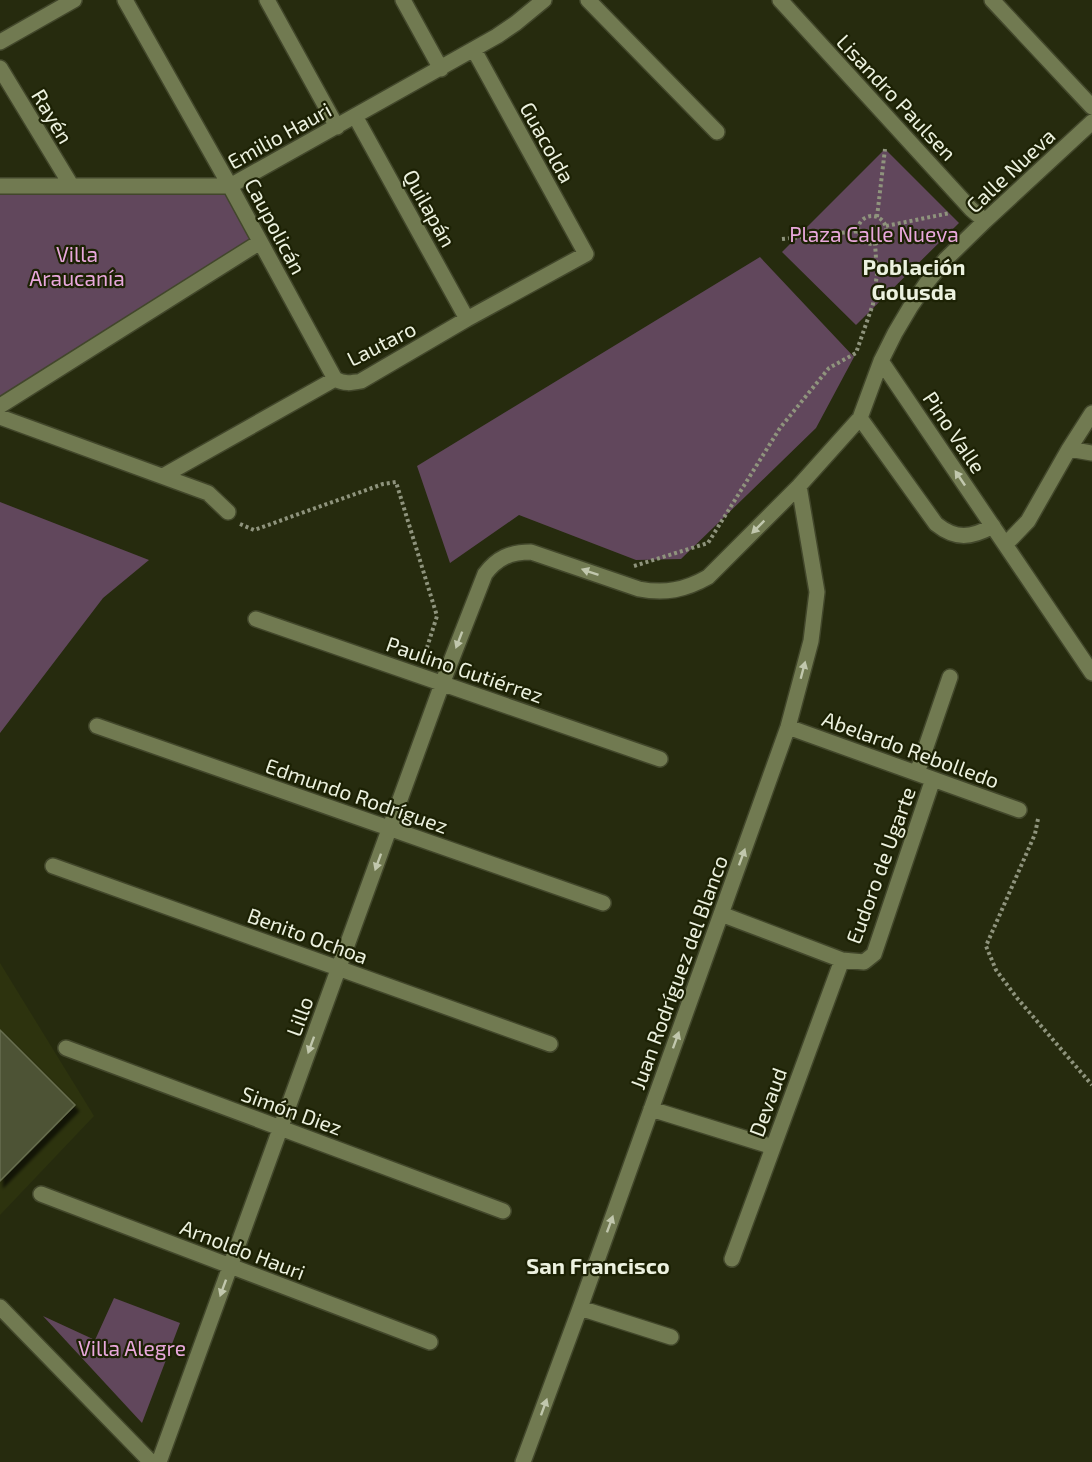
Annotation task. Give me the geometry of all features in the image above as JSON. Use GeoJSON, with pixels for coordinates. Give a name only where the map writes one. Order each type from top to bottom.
{"type":"FeatureCollection","features":[{"type":"Feature","properties":{"kind":"street"},"geometry":{"type":"LineString","coordinates":[[0,42],[74,0]]}},
{"type":"Feature","properties":{"kind":"street","name":"Caupolicán"},"geometry":{"type":"LineString","coordinates":[[125,0],[335,379]]}},
{"type":"Feature","properties":{"kind":"street"},"geometry":{"type":"LineString","coordinates":[[267,0],[337,127]]}},
{"type":"Feature","properties":{"kind":"street"},"geometry":{"type":"LineString","coordinates":[[403,0],[441,69]]}},
{"type":"Feature","properties":{"kind":"street","name":"Emilio Hauri"},"geometry":{"type":"LineString","coordinates":[[0,186],[230,186],[474,50],[516,23],[544,0]]}},
{"type":"Feature","properties":{"kind":"street"},"geometry":{"type":"LineString","coordinates":[[588,0],[717,132]]}},
{"type":"Feature","properties":{"kind":"street","name":"Lisandro Paulsen"},"geometry":{"type":"LineString","coordinates":[[780,0],[985,221]]}},
{"type":"Feature","properties":{"kind":"street"},"geometry":{"type":"LineString","coordinates":[[992,0],[1092,107]]}},
{"type":"Feature","properties":{"kind":"street","name":"Guacolda"},"geometry":{"type":"LineString","coordinates":[[474,50],[586,254]]}},
{"type":"Feature","properties":{"kind":"street","name":"Rayén"},"geometry":{"type":"LineString","coordinates":[[0,68],[71,185]]}},
{"type":"Feature","properties":{"kind":"street","name":"Quilapán"},"geometry":{"type":"LineString","coordinates":[[355,116],[467,320]]}},
{"type":"Feature","properties":{"kind":"street","name":"Calle Nueva"},"geometry":{"type":"LineString","coordinates":[[481,585],[491,565],[501,558],[521,552],[531,552],[639,589],[652,591],[665,592],[686,588],[708,578],[799,486],[860,418],[881,361],[895,333],[910,306],[946,259],[1092,122]]}},
{"type":"Feature","properties":{"kind":"street"},"geometry":{"type":"LineString","coordinates":[[0,406],[260,242]]}},
{"type":"Feature","properties":{"kind":"street","name":"Lautaro"},"geometry":{"type":"LineString","coordinates":[[163,476],[335,379],[342,383],[361,381],[586,254]]}},
{"type":"Feature","properties":{"kind":"street","name":"Pino Valle"},"geometry":{"type":"LineString","coordinates":[[881,361],[1092,672]]}},
{"type":"Feature","properties":{"kind":"street"},"geometry":{"type":"LineString","coordinates":[[1006,544],[1028,521],[1092,413]]}},
{"type":"Feature","properties":{"kind":"street"},"geometry":{"type":"LineString","coordinates":[[0,417],[208,493],[232,518]]}},
{"type":"Feature","properties":{"kind":"street"},"geometry":{"type":"LineString","coordinates":[[860,418],[936,524],[944,531],[960,535],[979,533],[993,526]]}},
{"type":"Feature","properties":{"kind":"street"},"geometry":{"type":"LineString","coordinates":[[1069,449],[1092,453]]}},
{"type":"Feature","properties":{"kind":"street","name":"Juan Rodríguez del Blanco"},"geometry":{"type":"LineString","coordinates":[[524,1462],[788,727],[811,641],[817,592],[799,486]]}},
{"type":"Feature","properties":{"kind":"street","name":"Lillo"},"geometry":{"type":"LineString","coordinates":[[159,1462],[442,684],[481,585]]}},
{"type":"Feature","properties":{"kind":"street","name":"Paulino Gutiérrez"},"geometry":{"type":"LineString","coordinates":[[256,620],[660,759]]}},
{"type":"Feature","properties":{"kind":"street"},"geometry":{"type":"LineString","coordinates":[[917,773],[950,677]]}},
{"type":"Feature","properties":{"kind":"street","name":"Edmundo Rodríguez"},"geometry":{"type":"LineString","coordinates":[[97,726],[603,903]]}},
{"type":"Feature","properties":{"kind":"street","name":"Abelardo Rebolledo"},"geometry":{"type":"LineString","coordinates":[[788,727],[1019,810]]}},
{"type":"Feature","properties":{"kind":"street","name":"Eudoro de Ugarte"},"geometry":{"type":"LineString","coordinates":[[842,960],[864,962],[874,954],[933,779]]}},
{"type":"Feature","properties":{"kind":"street","name":"Benito Ochoa"},"geometry":{"type":"LineString","coordinates":[[53,866],[550,1044]]}},
{"type":"Feature","properties":{"kind":"street"},"geometry":{"type":"LineString","coordinates":[[721,914],[842,960]]}},
{"type":"Feature","properties":{"kind":"street","name":"Devaud"},"geometry":{"type":"LineString","coordinates":[[732,1259],[842,960]]}},
{"type":"Feature","properties":{"kind":"street","name":"Simón Diez"},"geometry":{"type":"LineString","coordinates":[[66,1048],[503,1211]]}},
{"type":"Feature","properties":{"kind":"street"},"geometry":{"type":"LineString","coordinates":[[651,1109],[772,1148]]}},
{"type":"Feature","properties":{"kind":"street","name":"Arnoldo Hauri"},"geometry":{"type":"LineString","coordinates":[[41,1194],[430,1342]]}},
{"type":"Feature","properties":{"kind":"street"},"geometry":{"type":"LineString","coordinates":[[0,1307],[151,1462]]}},
{"type":"Feature","properties":{"kind":"street"},"geometry":{"type":"LineString","coordinates":[[580,1308],[671,1337]]}},
{"type":"Feature","properties":{"kind":"path"},"geometry":{"type":"LineString","coordinates":[[877,217],[885,149]]}},
{"type":"Feature","properties":{"kind":"path"},"geometry":{"type":"LineString","coordinates":[[886,226],[971,208]]}},
{"type":"Feature","properties":{"kind":"path"},"geometry":{"type":"LineString","coordinates":[[868,216],[881,219],[886,226],[885,235],[880,242],[870,244],[859,235],[861,221],[868,216]]}},
{"type":"Feature","properties":{"kind":"path"},"geometry":{"type":"LineString","coordinates":[[782,239],[858,231]]}},
{"type":"Feature","properties":{"kind":"path"},"geometry":{"type":"LineString","coordinates":[[632,566],[708,543],[780,428],[829,368],[856,353],[873,304],[877,274],[875,243]]}},
{"type":"Feature","properties":{"kind":"path"},"geometry":{"type":"LineString","coordinates":[[232,518],[254,531],[382,484],[396,482],[437,616],[418,675]]}},
{"type":"Feature","properties":{"kind":"path"},"geometry":{"type":"LineString","coordinates":[[1019,810],[1039,816],[1035,834],[986,946],[996,970],[1017,998],[1092,1085]]}},
{"type":"Feature","properties":{"kind":"shaded area"},"geometry":{"type":"Polygon","coordinates":[[[0,963],[94,1116],[0,1215],[0,963]]]}},
{"type":"Feature","properties":{"kind":"green space","name":"Plaza Calle Nueva"},"geometry":{"type":"Polygon","coordinates":[[[885,149],[959,223],[856,325],[782,252],[885,149]]]}},
{"type":"Feature","properties":{"kind":"green space","name":"Villa Araucanía"},"geometry":{"type":"Polygon","coordinates":[[[228,190],[257,241],[0,402],[0,191],[228,190]]]}},
{"type":"Feature","properties":{"kind":"green space"},"geometry":{"type":"Polygon","coordinates":[[[760,257],[854,357],[816,428],[681,559],[636,560],[519,515],[450,563],[417,466],[760,257]]]}},
{"type":"Feature","properties":{"kind":"green space"},"geometry":{"type":"Polygon","coordinates":[[[0,502],[149,560],[103,598],[0,733],[0,502]]]}},
{"type":"Feature","properties":{"kind":"green space","name":"Villa Alegre"},"geometry":{"type":"Polygon","coordinates":[[[114,1298],[180,1323],[142,1423],[43,1316],[95,1340],[114,1298]]]}},
{"type":"Feature","properties":{"kind":"building"},"geometry":{"type":"Polygon","coordinates":[[[0,1030],[75,1105],[0,1181],[0,1030]]]}},
{"type":"Feature","properties":{"kind":"district","name":"Población Golusda"},"geometry":{"type":"Point","coordinates":[914,278]}},
{"type":"Feature","properties":{"kind":"district","name":"San Francisco"},"geometry":{"type":"Point","coordinates":[598,1265]}}]}
